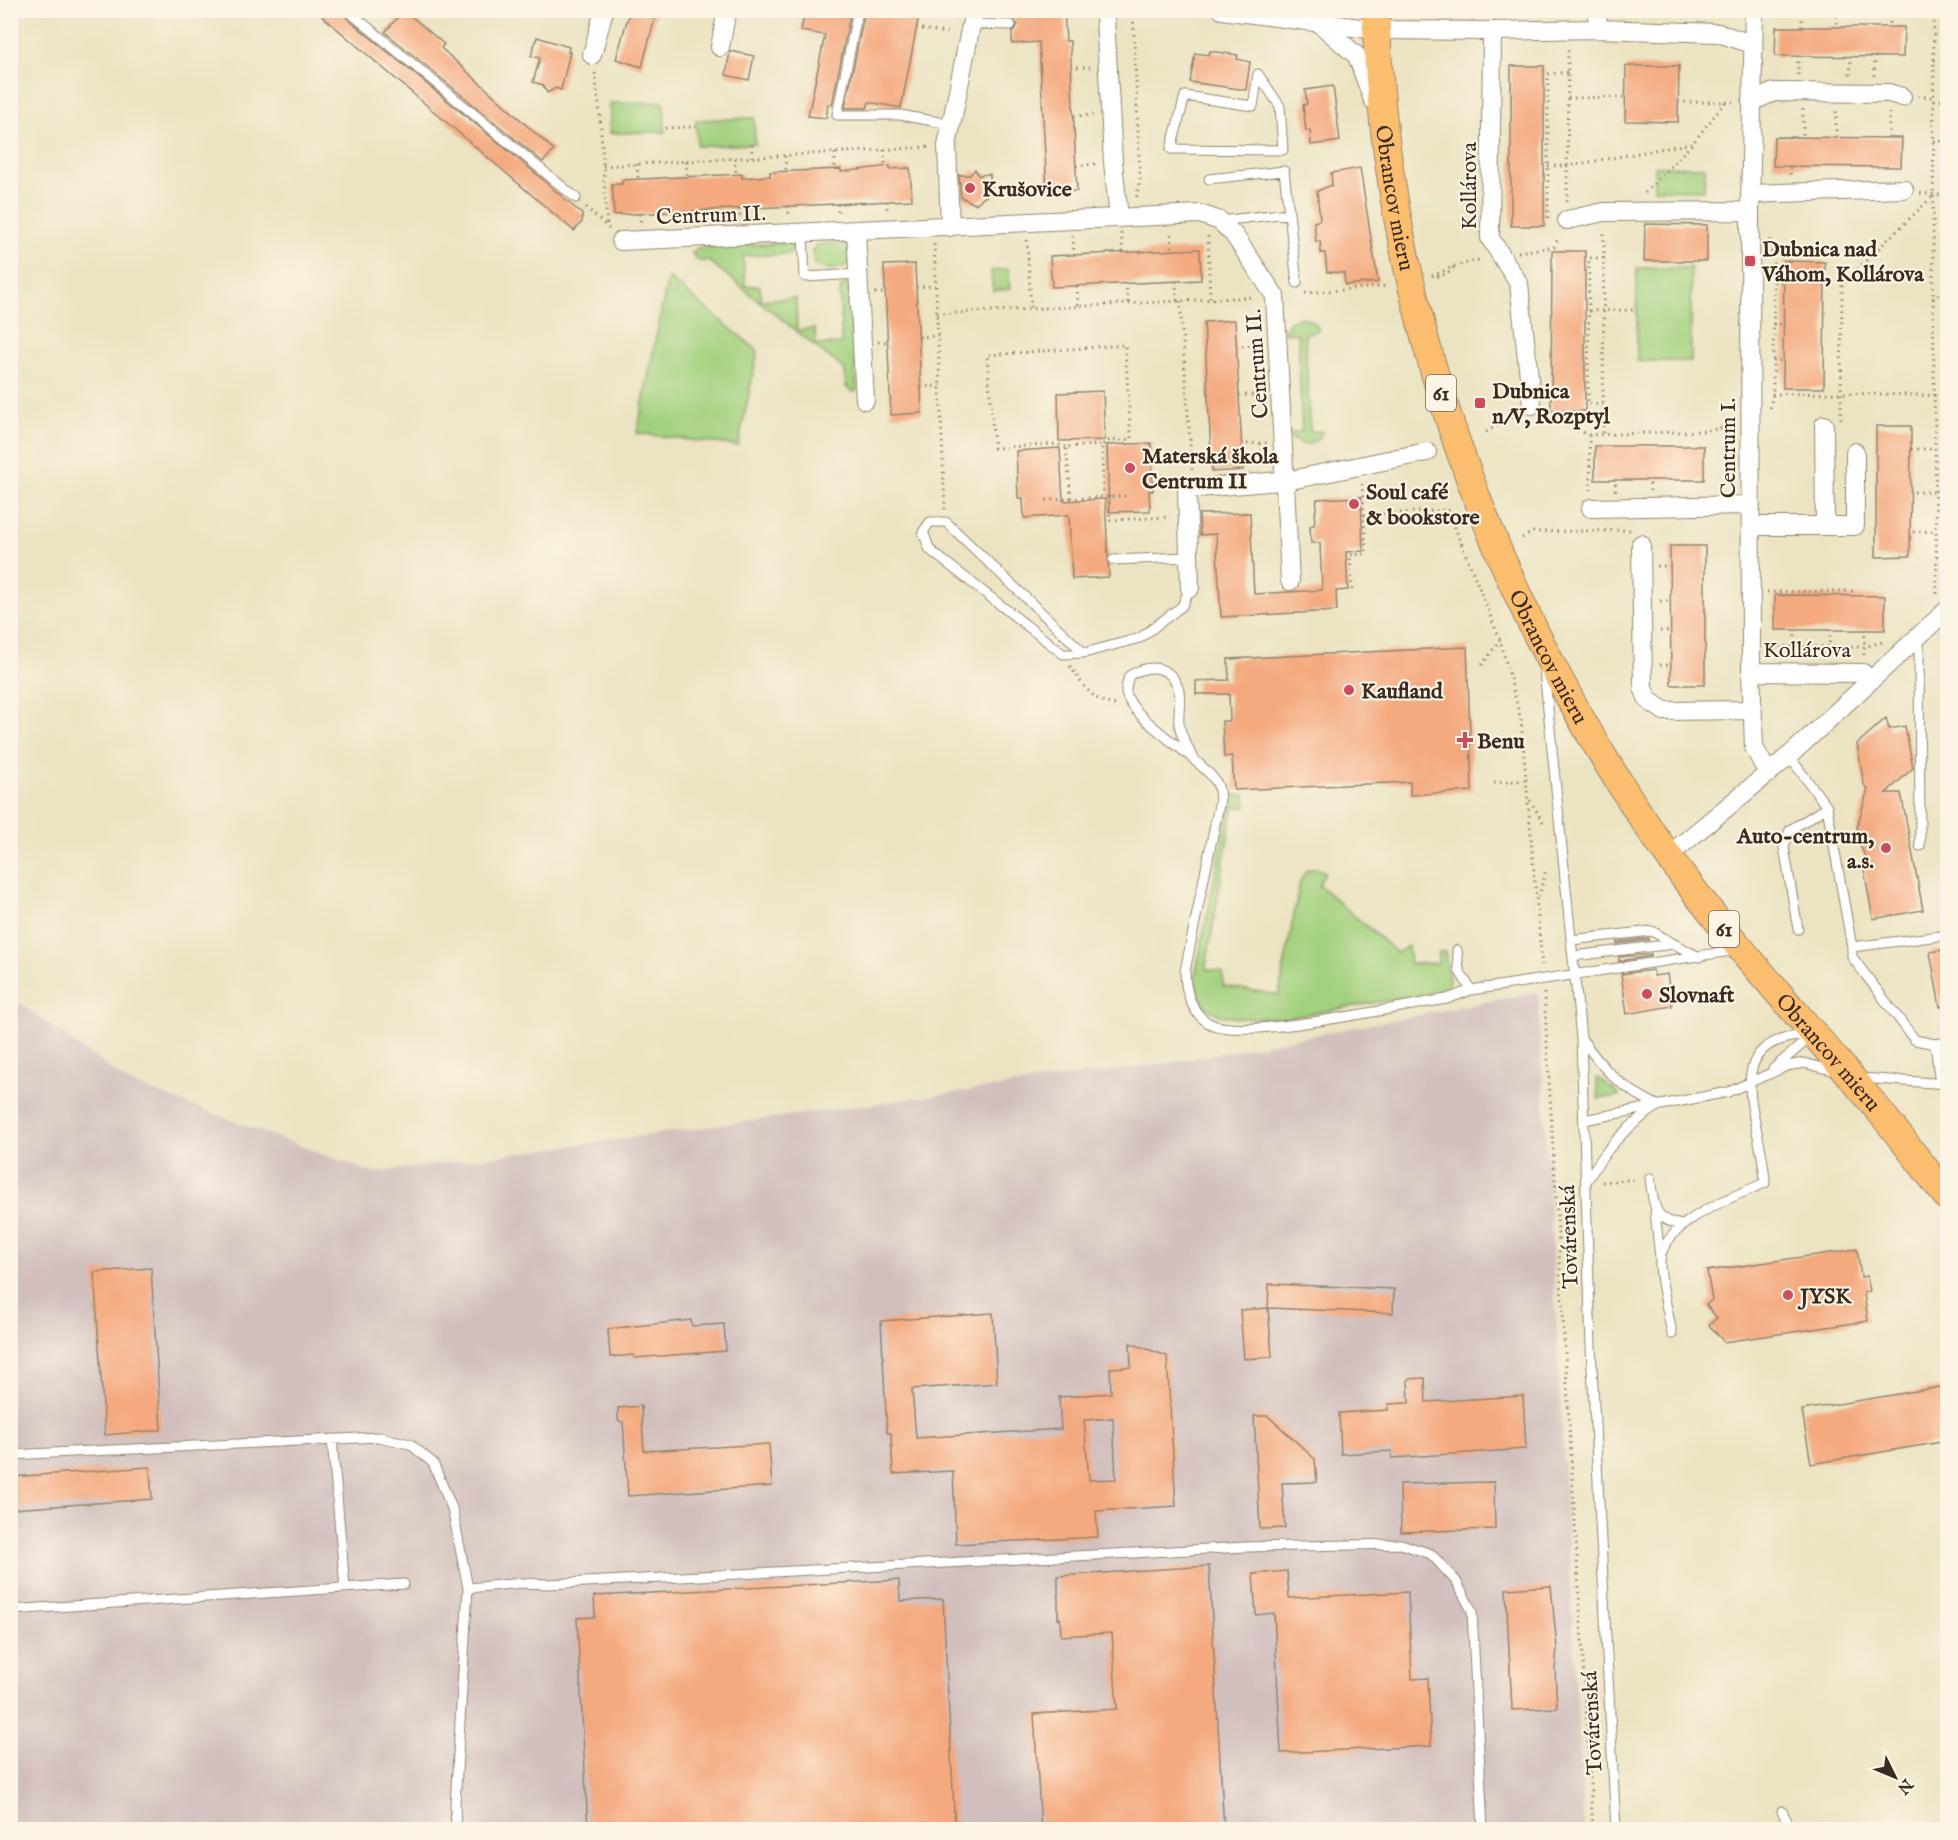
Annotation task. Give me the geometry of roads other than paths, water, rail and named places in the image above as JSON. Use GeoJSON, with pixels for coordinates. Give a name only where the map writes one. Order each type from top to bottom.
{"type":"FeatureCollection","features":[{"type":"Feature","properties":{"kind":"main road","name":"Obrancov mieru"},"geometry":{"type":"LineString","coordinates":[[1376,20],[1385,141],[1411,281],[1444,400],[1497,549],[1541,645],[1597,748],[1668,856],[1741,949],[1852,1078],[1947,1198]]}},
{"type":"Feature","properties":{"kind":"street"},"geometry":{"type":"LineString","coordinates":[[592,55],[604,10]]}},
{"type":"Feature","properties":{"kind":"street"},"geometry":{"type":"LineString","coordinates":[[720,47],[727,10]]}},
{"type":"Feature","properties":{"kind":"street"},"geometry":{"type":"LineString","coordinates":[[1222,10],[1298,19],[1323,16],[1492,32],[1567,30],[1597,20],[1718,33],[1752,44]]}},
{"type":"Feature","properties":{"kind":"street","name":"Centrum I."},"geometry":{"type":"LineString","coordinates":[[1754,10],[1750,202],[1751,526],[1855,526],[1855,453]]}},
{"type":"Feature","properties":{"kind":"street"},"geometry":{"type":"LineString","coordinates":[[1323,16],[1357,56],[1367,78],[1385,141]]}},
{"type":"Feature","properties":{"kind":"street"},"geometry":{"type":"LineString","coordinates":[[942,227],[939,146],[942,123],[972,17]]}},
{"type":"Feature","properties":{"kind":"street"},"geometry":{"type":"LineString","coordinates":[[1105,17],[1113,162],[1119,218]]}},
{"type":"Feature","properties":{"kind":"street","name":"Kollárova"},"geometry":{"type":"LineString","coordinates":[[1492,32],[1490,238],[1519,284],[1532,405]]}},
{"type":"Feature","properties":{"kind":"street"},"geometry":{"type":"LineString","coordinates":[[1751,102],[1774,92],[1800,86],[1836,94],[1896,95]]}},
{"type":"Feature","properties":{"kind":"street"},"geometry":{"type":"LineString","coordinates":[[1567,220],[1604,212],[1904,189]]}},
{"type":"Feature","properties":{"kind":"street","name":"Centrum II."},"geometry":{"type":"LineString","coordinates":[[621,241],[856,232],[1200,214],[1214,226],[1234,235],[1275,296],[1287,480],[1290,581]]}},
{"type":"Feature","properties":{"kind":"street"},"geometry":{"type":"LineString","coordinates":[[856,232],[865,400]]}},
{"type":"Feature","properties":{"kind":"street"},"geometry":{"type":"LineString","coordinates":[[1825,526],[1833,426]]}},
{"type":"Feature","properties":{"kind":"street"},"geometry":{"type":"LineString","coordinates":[[1190,588],[1186,516],[1187,489],[1287,480],[1427,452]]}},
{"type":"Feature","properties":{"kind":"street"},"geometry":{"type":"LineString","coordinates":[[1591,508],[1750,505]]}},
{"type":"Feature","properties":{"kind":"street"},"geometry":{"type":"LineString","coordinates":[[1751,526],[1751,672],[1754,747],[1768,774]]}},
{"type":"Feature","properties":{"kind":"street"},"geometry":{"type":"LineString","coordinates":[[1641,544],[1643,688],[1648,700],[1664,711],[1752,710]]}},
{"type":"Feature","properties":{"kind":"street"},"geometry":{"type":"LineString","coordinates":[[1668,856],[1789,756],[1932,623]]}},
{"type":"Feature","properties":{"kind":"street","name":"Kollárova"},"geometry":{"type":"LineString","coordinates":[[1751,672],[1863,673]]}},
{"type":"Feature","properties":{"kind":"lane"},"geometry":{"type":"LineString","coordinates":[[347,10],[576,198]]}},
{"type":"Feature","properties":{"kind":"lane"},"geometry":{"type":"LineString","coordinates":[[858,10],[837,115],[900,115],[942,123]]}},
{"type":"Feature","properties":{"kind":"lane"},"geometry":{"type":"LineString","coordinates":[[972,17],[1011,26]]}},
{"type":"Feature","properties":{"kind":"lane"},"geometry":{"type":"LineString","coordinates":[[1258,74],[1280,106],[1283,150],[1171,149],[1185,96],[1252,106],[1258,74]]}},
{"type":"Feature","properties":{"kind":"lane"},"geometry":{"type":"LineString","coordinates":[[1209,179],[1284,171],[1297,283]]}},
{"type":"Feature","properties":{"kind":"lane"},"geometry":{"type":"LineString","coordinates":[[1214,226],[1288,213]]}},
{"type":"Feature","properties":{"kind":"lane"},"geometry":{"type":"LineString","coordinates":[[803,234],[805,277],[859,274]]}},
{"type":"Feature","properties":{"kind":"lane"},"geometry":{"type":"LineString","coordinates":[[1084,653],[946,522],[930,522],[923,532],[930,550],[1061,652],[1084,653],[1140,638],[1182,606],[1190,588]]}},
{"type":"Feature","properties":{"kind":"lane"},"geometry":{"type":"LineString","coordinates":[[1113,560],[1188,557]]}},
{"type":"Feature","properties":{"kind":"lane"},"geometry":{"type":"LineString","coordinates":[[1920,846],[1932,623]]}},
{"type":"Feature","properties":{"kind":"lane","name":"Továrenská"},"geometry":{"type":"LineString","coordinates":[[1541,645],[1581,1038],[1591,1347],[1616,1830]]}},
{"type":"Feature","properties":{"kind":"lane"},"geometry":{"type":"LineString","coordinates":[[1196,762],[1183,740],[1179,723],[1179,692],[1170,674],[1157,667],[1142,667],[1129,676],[1125,691],[1132,707],[1218,784],[1220,800],[1185,971],[1185,986],[1189,1000],[1206,1021],[1213,1025],[1231,1028],[1282,1025],[1447,999],[1471,990],[1543,981],[1741,949]]}},
{"type":"Feature","properties":{"kind":"lane"},"geometry":{"type":"LineString","coordinates":[[1789,756],[1827,807],[1852,957],[1856,966],[1915,1040],[1935,1044],[1947,1042]]}},
{"type":"Feature","properties":{"kind":"lane"},"geometry":{"type":"LineString","coordinates":[[1798,929],[1784,847],[1790,830],[1827,807]]}},
{"type":"Feature","properties":{"kind":"lane"},"geometry":{"type":"LineString","coordinates":[[1571,939],[1652,931],[1700,957]]}},
{"type":"Feature","properties":{"kind":"lane"},"geometry":{"type":"LineString","coordinates":[[1852,947],[1947,935]]}},
{"type":"Feature","properties":{"kind":"lane"},"geometry":{"type":"LineString","coordinates":[[1573,956],[1674,944]]}},
{"type":"Feature","properties":{"kind":"lane"},"geometry":{"type":"LineString","coordinates":[[1456,950],[1459,970],[1471,990]]}},
{"type":"Feature","properties":{"kind":"lane"},"geometry":{"type":"LineString","coordinates":[[1767,1074],[1814,1034]]}},
{"type":"Feature","properties":{"kind":"lane"},"geometry":{"type":"LineString","coordinates":[[1660,1260],[1667,1240],[1682,1225],[1765,1183],[1765,1160],[1748,1083],[1751,1064],[1759,1052],[1775,1040],[1814,1034]]}},
{"type":"Feature","properties":{"kind":"lane"},"geometry":{"type":"LineString","coordinates":[[1581,1038],[1603,1069],[1631,1091],[1659,1106]]}},
{"type":"Feature","properties":{"kind":"lane"},"geometry":{"type":"LineString","coordinates":[[1584,1120],[1728,1092],[1767,1074],[1804,1063],[1852,1078],[1944,1084],[1935,1044]]}},
{"type":"Feature","properties":{"kind":"lane"},"geometry":{"type":"LineString","coordinates":[[1586,1182],[1610,1144],[1629,1125],[1659,1106]]}},
{"type":"Feature","properties":{"kind":"lane"},"geometry":{"type":"LineString","coordinates":[[1650,1178],[1672,1334]]}},
{"type":"Feature","properties":{"kind":"lane"},"geometry":{"type":"LineString","coordinates":[[1654,1206],[1660,1217],[1670,1223],[1682,1225]]}},
{"type":"Feature","properties":{"kind":"lane"},"geometry":{"type":"LineString","coordinates":[[10,1455],[379,1437],[410,1444],[433,1463],[452,1508],[468,1588],[454,1805],[456,1830]]}},
{"type":"Feature","properties":{"kind":"lane"},"geometry":{"type":"LineString","coordinates":[[332,1439],[345,1588]]}},
{"type":"Feature","properties":{"kind":"lane"},"geometry":{"type":"LineString","coordinates":[[468,1588],[522,1583],[548,1584],[1246,1547],[1401,1544],[1431,1554],[1456,1581],[1472,1611],[1483,1830]]}},
{"type":"Feature","properties":{"kind":"lane"},"geometry":{"type":"LineString","coordinates":[[10,1610],[404,1584]]}},
{"type":"Feature","properties":{"kind":"lane"},"geometry":{"type":"LineString","coordinates":[[1782,1811],[1791,1830]]}},
{"type":"Feature","properties":{"kind":"place","name":"Krušovice"},"geometry":{"type":"Point","coordinates":[970,188]}},
{"type":"Feature","properties":{"kind":"place","name":"Dubnica nad Váhom, Kollárova"},"geometry":{"type":"Point","coordinates":[1750,261]}},
{"type":"Feature","properties":{"kind":"place","name":"Dubnica n/V, Rozptyl"},"geometry":{"type":"Point","coordinates":[1480,403]}},
{"type":"Feature","properties":{"kind":"place","name":"Materská škola Centrum II"},"geometry":{"type":"Point","coordinates":[1130,468]}},
{"type":"Feature","properties":{"kind":"place","name":"Soul café & bookstore"},"geometry":{"type":"Point","coordinates":[1354,504]}},
{"type":"Feature","properties":{"kind":"place","name":"Kaufland"},"geometry":{"type":"Point","coordinates":[1349,690]}},
{"type":"Feature","properties":{"kind":"place","name":"Benu"},"geometry":{"type":"Point","coordinates":[1465,740]}},
{"type":"Feature","properties":{"kind":"place","name":"Auto-centrum, a.s."},"geometry":{"type":"Point","coordinates":[1886,848]}},
{"type":"Feature","properties":{"kind":"place","name":"Slovnaft"},"geometry":{"type":"Point","coordinates":[1647,994]}},
{"type":"Feature","properties":{"kind":"place","name":"JYSK"},"geometry":{"type":"Point","coordinates":[1788,1295]}}]}
